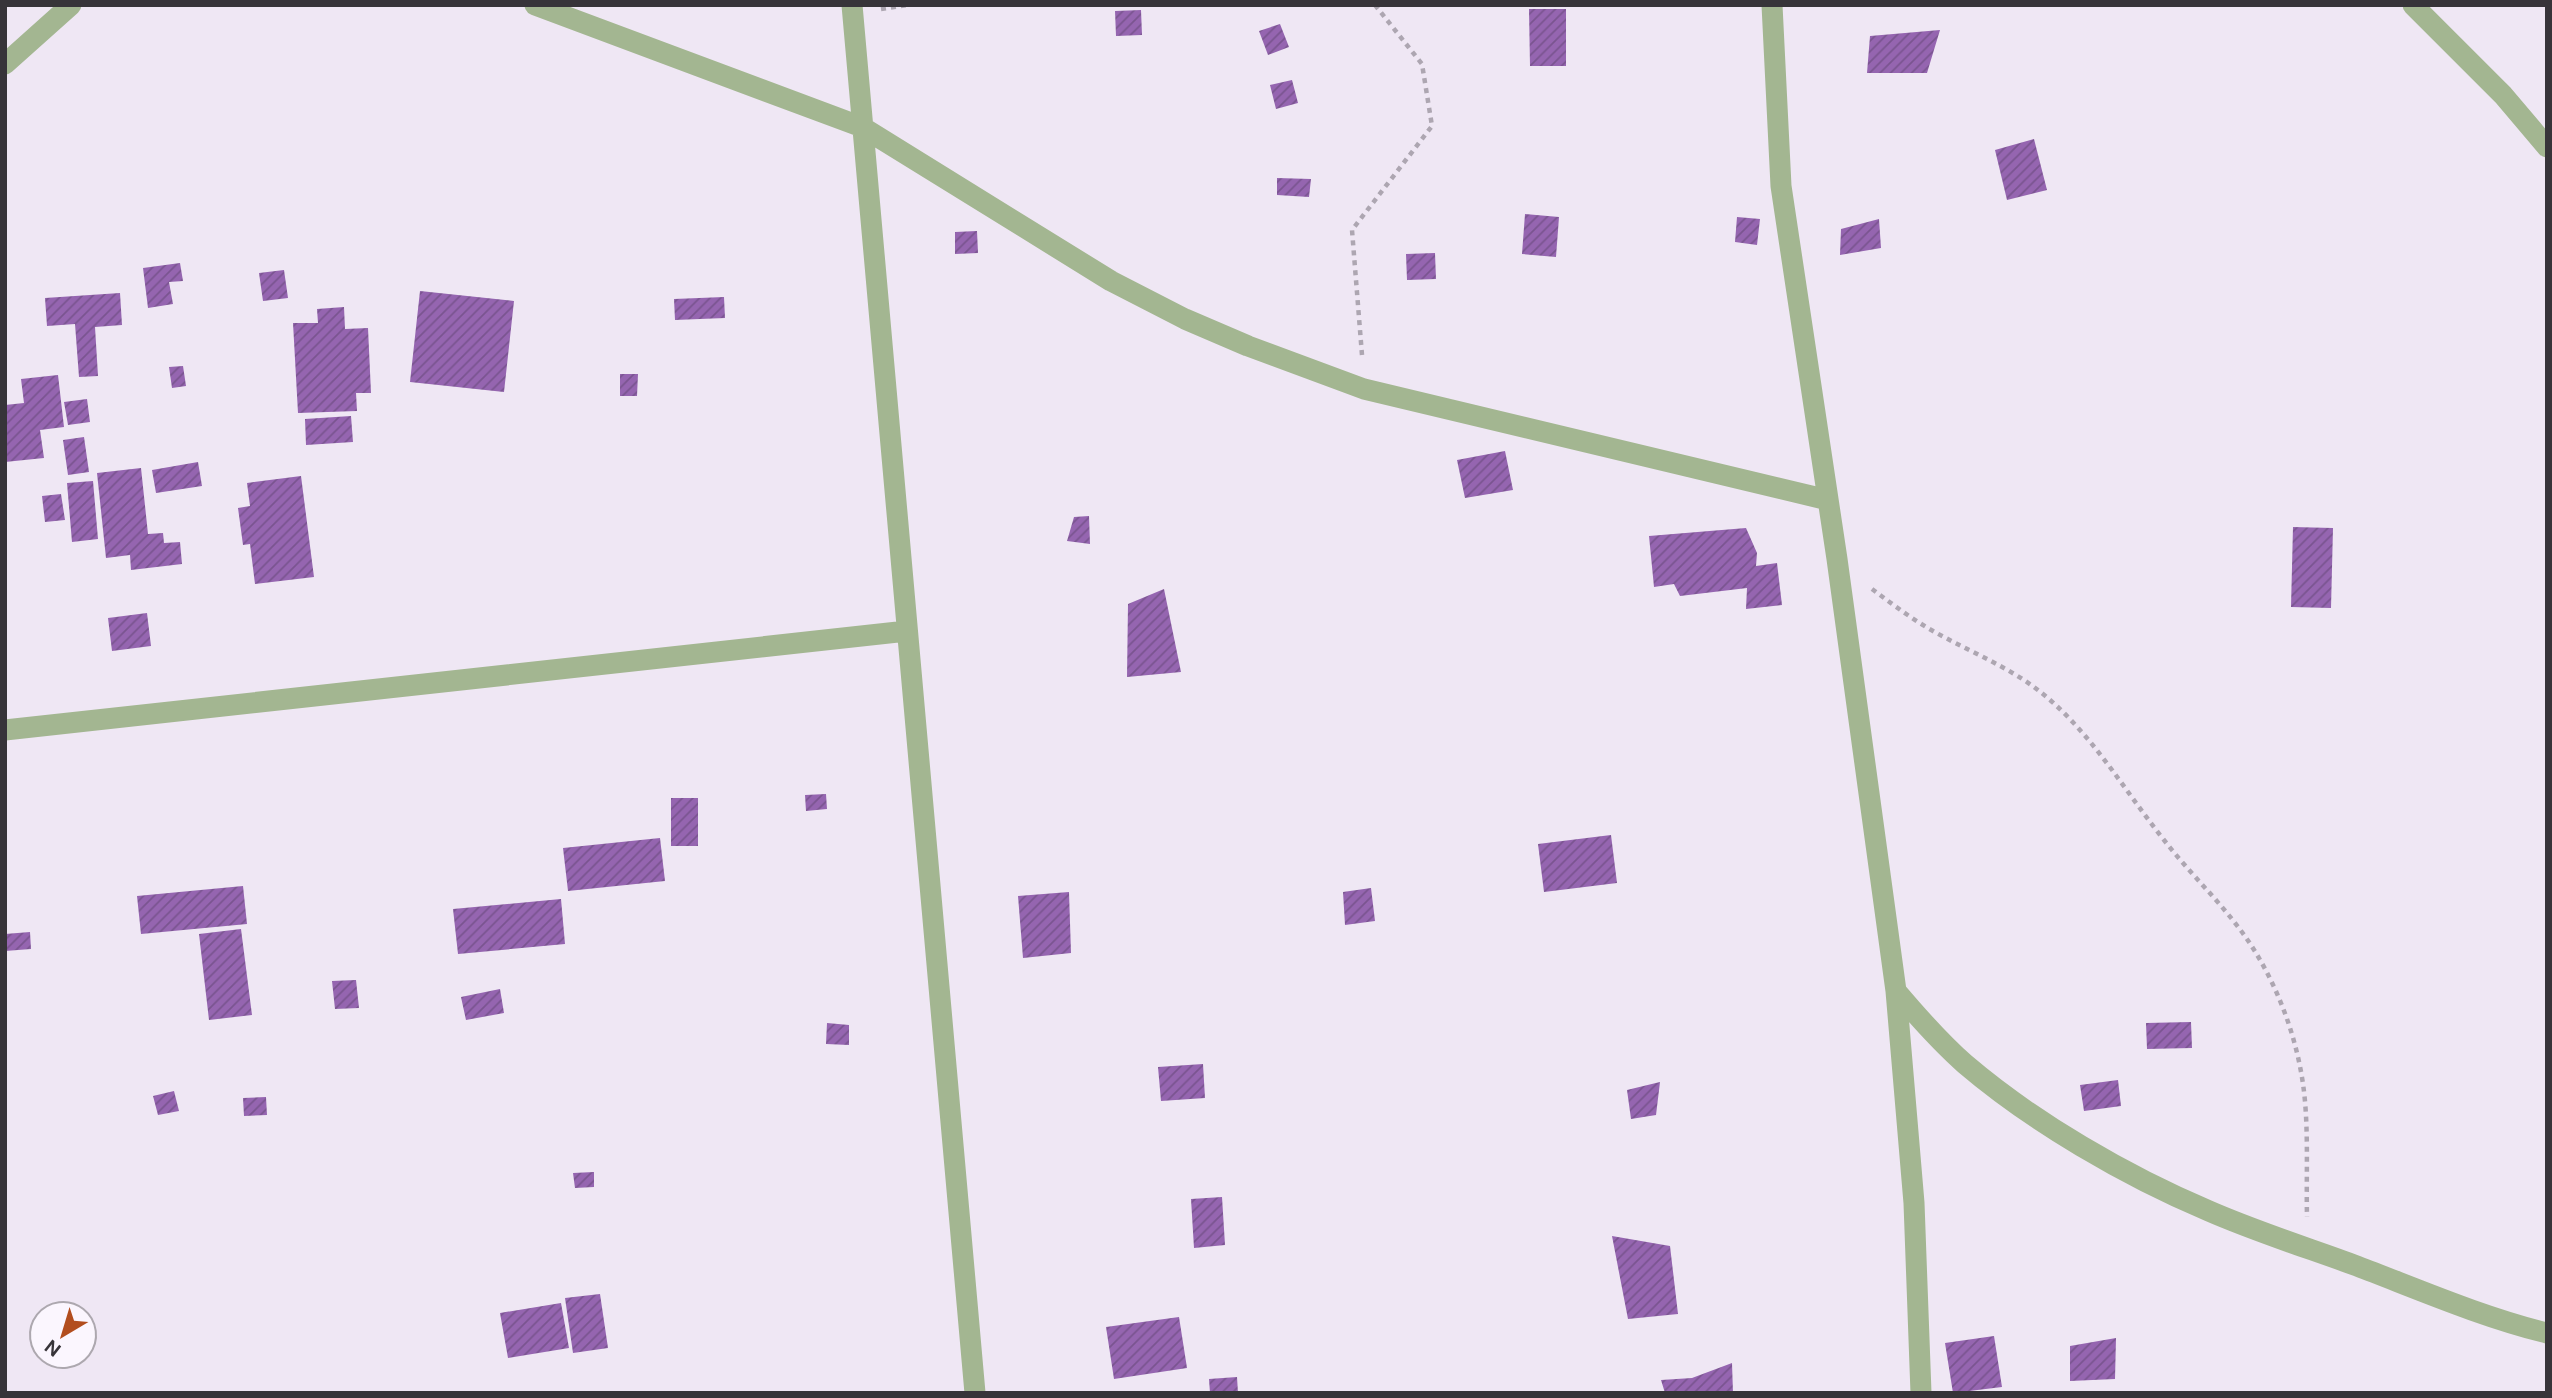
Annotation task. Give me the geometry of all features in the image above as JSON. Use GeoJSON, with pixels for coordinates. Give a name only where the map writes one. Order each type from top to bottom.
{"type":"FeatureCollection","features":[{"type":"Feature","properties":{"kind":"street"},"geometry":{"type":"LineString","coordinates":[[5,64],[71,5]]}},
{"type":"Feature","properties":{"kind":"street"},"geometry":{"type":"LineString","coordinates":[[535,5],[862,127],[1111,281],[1185,319],[1248,346],[1364,389],[1828,500]]}},
{"type":"Feature","properties":{"kind":"street"},"geometry":{"type":"LineString","coordinates":[[852,5],[975,1393]]}},
{"type":"Feature","properties":{"kind":"street"},"geometry":{"type":"LineString","coordinates":[[1772,5],[1781,186],[1837,559],[1896,991],[1914,1203],[1921,1393]]}},
{"type":"Feature","properties":{"kind":"street"},"geometry":{"type":"LineString","coordinates":[[2413,5],[2503,95],[2547,147]]}},
{"type":"Feature","properties":{"kind":"street"},"geometry":{"type":"LineString","coordinates":[[5,730],[907,631]]}},
{"type":"Feature","properties":{"kind":"street"},"geometry":{"type":"LineString","coordinates":[[1896,991],[1928,1029],[2001,1093],[2060,1133],[2140,1178],[2208,1211],[2487,1315],[2547,1333]]}},
{"type":"Feature","properties":{"kind":"path"},"geometry":{"type":"LineString","coordinates":[[1364,389],[1352,230],[1432,126],[1422,64],[1375,5]]}},
{"type":"Feature","properties":{"kind":"path"},"geometry":{"type":"LineString","coordinates":[[1837,559],[1898,608],[1931,630],[2006,668],[2042,693],[2075,722],[2164,840],[2227,912],[2249,943],[2269,976],[2296,1048],[2303,1086],[2308,1248]]}},
{"type":"Feature","properties":{"kind":"building"},"geometry":{"type":"Polygon","coordinates":[[[1529,9],[1566,9],[1566,66],[1530,66],[1529,9]]]}},
{"type":"Feature","properties":{"kind":"building"},"geometry":{"type":"Polygon","coordinates":[[[1141,10],[1142,35],[1116,36],[1115,11],[1141,10]]]}},
{"type":"Feature","properties":{"kind":"building"},"geometry":{"type":"Polygon","coordinates":[[[1280,24],[1289,47],[1268,55],[1259,31],[1280,24]]]}},
{"type":"Feature","properties":{"kind":"building"},"geometry":{"type":"Polygon","coordinates":[[[1940,30],[1927,73],[1867,73],[1870,36],[1940,30]]]}},
{"type":"Feature","properties":{"kind":"building"},"geometry":{"type":"Polygon","coordinates":[[[1292,80],[1298,103],[1276,109],[1270,85],[1292,80]]]}},
{"type":"Feature","properties":{"kind":"building"},"geometry":{"type":"Polygon","coordinates":[[[2034,139],[2047,190],[2007,200],[1995,150],[2034,139]]]}},
{"type":"Feature","properties":{"kind":"building"},"geometry":{"type":"Polygon","coordinates":[[[1277,178],[1311,179],[1309,197],[1277,195],[1277,178]]]}},
{"type":"Feature","properties":{"kind":"building"},"geometry":{"type":"Polygon","coordinates":[[[1525,214],[1559,217],[1556,257],[1522,254],[1525,214]]]}},
{"type":"Feature","properties":{"kind":"building"},"geometry":{"type":"Polygon","coordinates":[[[1737,217],[1760,219],[1757,245],[1735,242],[1737,217]]]}},
{"type":"Feature","properties":{"kind":"building"},"geometry":{"type":"Polygon","coordinates":[[[1879,219],[1881,248],[1840,255],[1841,229],[1879,219]]]}},
{"type":"Feature","properties":{"kind":"building"},"geometry":{"type":"Polygon","coordinates":[[[977,231],[978,253],[955,254],[955,232],[977,231]]]}},
{"type":"Feature","properties":{"kind":"building"},"geometry":{"type":"Polygon","coordinates":[[[1435,253],[1436,279],[1407,280],[1406,254],[1435,253]]]}},
{"type":"Feature","properties":{"kind":"building"},"geometry":{"type":"Polygon","coordinates":[[[180,263],[183,281],[169,282],[173,304],[148,308],[143,268],[180,263]]]}},
{"type":"Feature","properties":{"kind":"building"},"geometry":{"type":"Polygon","coordinates":[[[284,270],[288,298],[263,301],[259,273],[284,270]]]}},
{"type":"Feature","properties":{"kind":"building"},"geometry":{"type":"Polygon","coordinates":[[[420,291],[514,301],[504,392],[410,382],[420,291]]]}},
{"type":"Feature","properties":{"kind":"building"},"geometry":{"type":"Polygon","coordinates":[[[120,293],[122,325],[95,327],[98,376],[79,377],[75,324],[47,326],[45,298],[120,293]]]}},
{"type":"Feature","properties":{"kind":"building"},"geometry":{"type":"Polygon","coordinates":[[[724,297],[725,318],[675,320],[674,299],[724,297]]]}},
{"type":"Feature","properties":{"kind":"building"},"geometry":{"type":"Polygon","coordinates":[[[344,307],[345,329],[368,328],[371,393],[356,393],[357,411],[298,413],[293,323],[318,323],[317,309],[344,307]]]}},
{"type":"Feature","properties":{"kind":"building"},"geometry":{"type":"Polygon","coordinates":[[[183,366],[186,386],[172,388],[169,367],[183,366]]]}},
{"type":"Feature","properties":{"kind":"building"},"geometry":{"type":"Polygon","coordinates":[[[620,374],[638,374],[637,396],[620,396],[620,374]]]}},
{"type":"Feature","properties":{"kind":"building"},"geometry":{"type":"Polygon","coordinates":[[[58,375],[64,427],[40,430],[44,458],[5,462],[5,405],[24,403],[21,379],[58,375]]]}},
{"type":"Feature","properties":{"kind":"building"},"geometry":{"type":"Polygon","coordinates":[[[87,399],[90,422],[68,425],[64,402],[87,399]]]}},
{"type":"Feature","properties":{"kind":"building"},"geometry":{"type":"Polygon","coordinates":[[[351,416],[353,442],[306,445],[305,419],[351,416]]]}},
{"type":"Feature","properties":{"kind":"building"},"geometry":{"type":"Polygon","coordinates":[[[84,437],[89,472],[68,475],[63,440],[84,437]]]}},
{"type":"Feature","properties":{"kind":"building"},"geometry":{"type":"Polygon","coordinates":[[[1505,451],[1513,490],[1465,498],[1457,460],[1505,451]]]}},
{"type":"Feature","properties":{"kind":"building"},"geometry":{"type":"Polygon","coordinates":[[[198,462],[202,486],[156,493],[152,470],[198,462]]]}},
{"type":"Feature","properties":{"kind":"building"},"geometry":{"type":"Polygon","coordinates":[[[141,468],[148,534],[163,533],[164,543],[180,542],[182,564],[131,570],[130,555],[106,558],[97,473],[141,468]]]}},
{"type":"Feature","properties":{"kind":"building"},"geometry":{"type":"Polygon","coordinates":[[[301,476],[314,577],[255,584],[250,544],[243,545],[238,508],[250,506],[247,483],[301,476]]]}},
{"type":"Feature","properties":{"kind":"building"},"geometry":{"type":"Polygon","coordinates":[[[93,481],[98,539],[72,542],[67,483],[93,481]]]}},
{"type":"Feature","properties":{"kind":"building"},"geometry":{"type":"Polygon","coordinates":[[[61,494],[65,520],[45,522],[42,496],[61,494]]]}},
{"type":"Feature","properties":{"kind":"building"},"geometry":{"type":"Polygon","coordinates":[[[1089,516],[1090,544],[1067,541],[1074,517],[1089,516]]]}},
{"type":"Feature","properties":{"kind":"building"},"geometry":{"type":"Polygon","coordinates":[[[2293,527],[2333,528],[2331,608],[2291,607],[2293,527]]]}},
{"type":"Feature","properties":{"kind":"building"},"geometry":{"type":"Polygon","coordinates":[[[1746,528],[1757,553],[1756,566],[1777,563],[1782,605],[1746,609],[1747,588],[1680,596],[1674,584],[1654,587],[1649,536],[1746,528]]]}},
{"type":"Feature","properties":{"kind":"building"},"geometry":{"type":"Polygon","coordinates":[[[1164,589],[1181,672],[1127,677],[1128,604],[1164,589]]]}},
{"type":"Feature","properties":{"kind":"building"},"geometry":{"type":"Polygon","coordinates":[[[147,613],[151,646],[112,651],[108,618],[147,613]]]}},
{"type":"Feature","properties":{"kind":"building"},"geometry":{"type":"Polygon","coordinates":[[[826,794],[827,809],[806,811],[805,795],[826,794]]]}},
{"type":"Feature","properties":{"kind":"building"},"geometry":{"type":"Polygon","coordinates":[[[671,798],[698,798],[698,846],[671,846],[671,798]]]}},
{"type":"Feature","properties":{"kind":"building"},"geometry":{"type":"Polygon","coordinates":[[[1611,835],[1617,883],[1544,892],[1538,844],[1611,835]]]}},
{"type":"Feature","properties":{"kind":"building"},"geometry":{"type":"Polygon","coordinates":[[[660,838],[665,881],[568,891],[563,848],[660,838]]]}},
{"type":"Feature","properties":{"kind":"building"},"geometry":{"type":"Polygon","coordinates":[[[243,886],[247,924],[141,934],[137,896],[243,886]]]}},
{"type":"Feature","properties":{"kind":"building"},"geometry":{"type":"Polygon","coordinates":[[[1371,888],[1375,921],[1345,925],[1343,892],[1371,888]]]}},
{"type":"Feature","properties":{"kind":"building"},"geometry":{"type":"Polygon","coordinates":[[[1069,892],[1071,953],[1023,958],[1018,896],[1069,892]]]}},
{"type":"Feature","properties":{"kind":"building"},"geometry":{"type":"Polygon","coordinates":[[[561,899],[565,944],[458,954],[453,909],[561,899]]]}},
{"type":"Feature","properties":{"kind":"building"},"geometry":{"type":"Polygon","coordinates":[[[241,929],[252,1015],[209,1020],[199,934],[241,929]]]}},
{"type":"Feature","properties":{"kind":"building"},"geometry":{"type":"Polygon","coordinates":[[[30,932],[31,949],[5,951],[5,934],[30,932]]]}},
{"type":"Feature","properties":{"kind":"building"},"geometry":{"type":"Polygon","coordinates":[[[356,980],[359,1008],[335,1009],[332,981],[356,980]]]}},
{"type":"Feature","properties":{"kind":"building"},"geometry":{"type":"Polygon","coordinates":[[[500,989],[504,1013],[466,1020],[461,997],[500,989]]]}},
{"type":"Feature","properties":{"kind":"building"},"geometry":{"type":"Polygon","coordinates":[[[2191,1022],[2192,1048],[2147,1049],[2146,1023],[2191,1022]]]}},
{"type":"Feature","properties":{"kind":"building"},"geometry":{"type":"Polygon","coordinates":[[[827,1023],[849,1025],[849,1045],[826,1044],[827,1023]]]}},
{"type":"Feature","properties":{"kind":"building"},"geometry":{"type":"Polygon","coordinates":[[[1203,1064],[1205,1098],[1161,1101],[1158,1067],[1203,1064]]]}},
{"type":"Feature","properties":{"kind":"building"},"geometry":{"type":"Polygon","coordinates":[[[2118,1080],[2121,1106],[2084,1111],[2080,1085],[2118,1080]]]}},
{"type":"Feature","properties":{"kind":"building"},"geometry":{"type":"Polygon","coordinates":[[[1660,1082],[1656,1115],[1631,1119],[1627,1090],[1660,1082]]]}},
{"type":"Feature","properties":{"kind":"building"},"geometry":{"type":"Polygon","coordinates":[[[174,1091],[179,1111],[158,1115],[153,1096],[174,1091]]]}},
{"type":"Feature","properties":{"kind":"building"},"geometry":{"type":"Polygon","coordinates":[[[266,1097],[267,1115],[244,1116],[243,1098],[266,1097]]]}},
{"type":"Feature","properties":{"kind":"building"},"geometry":{"type":"Polygon","coordinates":[[[594,1172],[594,1187],[575,1188],[573,1173],[594,1172]]]}},
{"type":"Feature","properties":{"kind":"building"},"geometry":{"type":"Polygon","coordinates":[[[1222,1197],[1225,1245],[1194,1248],[1191,1199],[1222,1197]]]}},
{"type":"Feature","properties":{"kind":"building"},"geometry":{"type":"Polygon","coordinates":[[[1612,1236],[1670,1246],[1678,1314],[1628,1319],[1612,1236]]]}},
{"type":"Feature","properties":{"kind":"building"},"geometry":{"type":"Polygon","coordinates":[[[600,1294],[608,1348],[573,1353],[565,1298],[600,1294]]]}},
{"type":"Feature","properties":{"kind":"building"},"geometry":{"type":"Polygon","coordinates":[[[561,1303],[569,1348],[508,1358],[500,1313],[561,1303]]]}},
{"type":"Feature","properties":{"kind":"building"},"geometry":{"type":"Polygon","coordinates":[[[1179,1317],[1187,1368],[1114,1379],[1106,1327],[1179,1317]]]}},
{"type":"Feature","properties":{"kind":"building"},"geometry":{"type":"Polygon","coordinates":[[[1994,1336],[2002,1387],[1953,1393],[1945,1343],[1994,1336]]]}},
{"type":"Feature","properties":{"kind":"building"},"geometry":{"type":"Polygon","coordinates":[[[2116,1338],[2115,1379],[2070,1381],[2070,1346],[2116,1338]]]}},
{"type":"Feature","properties":{"kind":"building"},"geometry":{"type":"Polygon","coordinates":[[[1732,1363],[1733,1393],[1665,1393],[1661,1380],[1692,1378],[1732,1363]]]}},
{"type":"Feature","properties":{"kind":"building"},"geometry":{"type":"Polygon","coordinates":[[[1237,1377],[1238,1393],[1210,1393],[1209,1379],[1237,1377]]]}}]}
